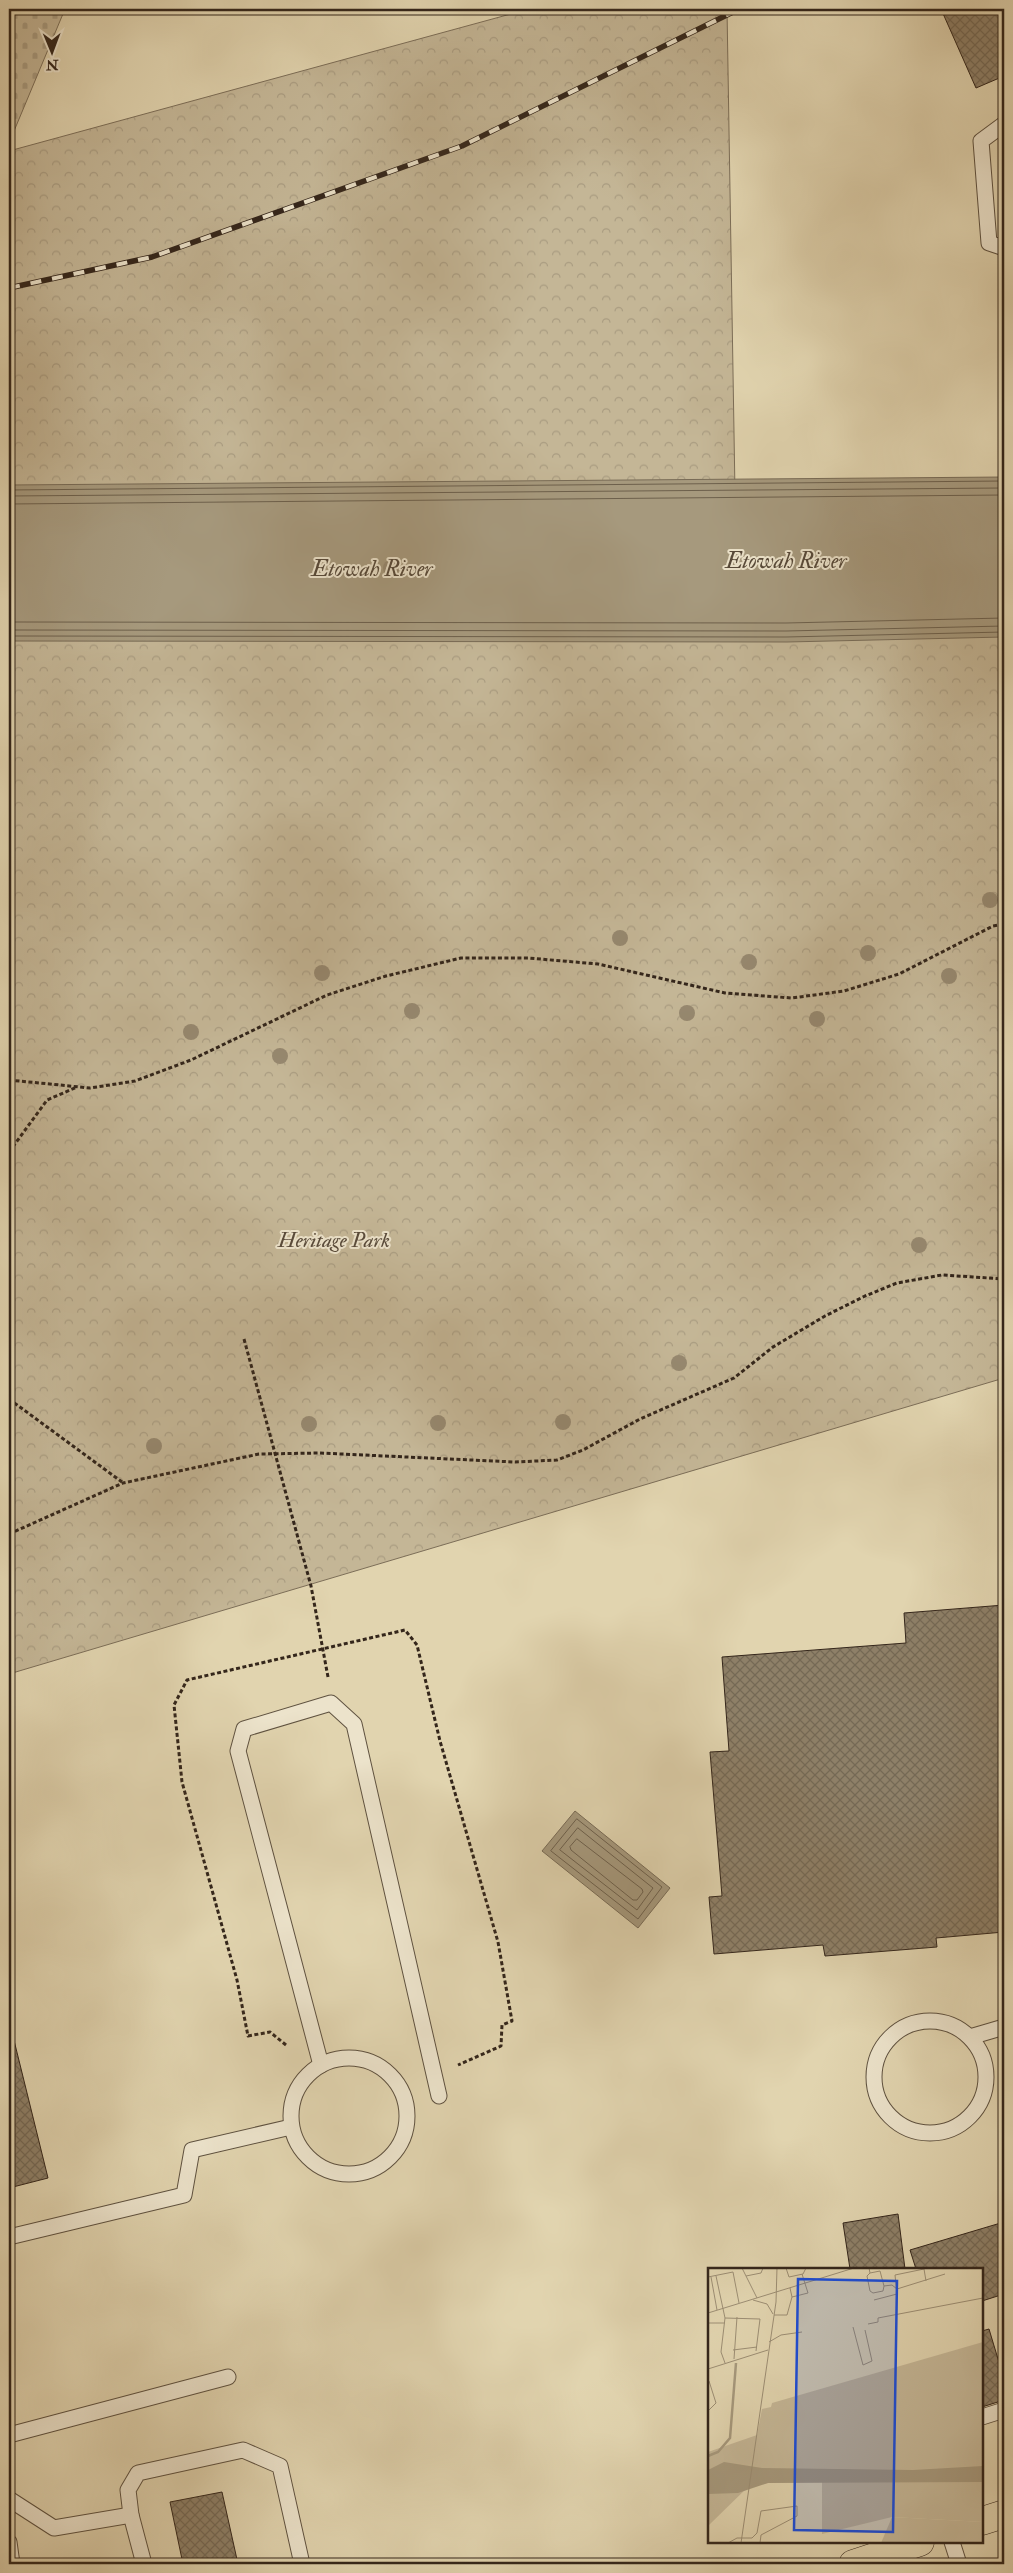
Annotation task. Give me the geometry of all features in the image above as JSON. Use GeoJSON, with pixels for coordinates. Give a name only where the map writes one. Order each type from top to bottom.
{"type":"FeatureCollection","features":[{"type":"Feature","properties":{"kind":"main road"},"geometry":{"type":"LineString","coordinates":[[983,2521],[1004,2514]]}},
{"type":"Feature","properties":{"kind":"main road"},"geometry":{"type":"LineString","coordinates":[[853,2564],[917,2543]]}},
{"type":"Feature","properties":{"kind":"lane"},"geometry":{"type":"LineString","coordinates":[[1004,124],[981,141],[989,243],[1004,248]]}},
{"type":"Feature","properties":{"kind":"lane"},"geometry":{"type":"LineString","coordinates":[[321,2065],[238,1751],[244,1729],[331,1703],[354,1724],[439,2096]]}},
{"type":"Feature","properties":{"kind":"lane"},"geometry":{"type":"LineString","coordinates":[[931,2021],[953,2025],[970,2037],[982,2054],[987,2075],[984,2098],[971,2117],[952,2130],[929,2134],[907,2128],[888,2115],[877,2096],[874,2074],[879,2054],[892,2036],[910,2024],[931,2021]]}},
{"type":"Feature","properties":{"kind":"lane"},"geometry":{"type":"LineString","coordinates":[[970,2037],[1004,2027]]}},
{"type":"Feature","properties":{"kind":"lane"},"geometry":{"type":"LineString","coordinates":[[338,2058],[362,2059],[384,2069],[399,2086],[407,2110],[405,2132],[395,2152],[378,2166],[356,2174],[334,2172],[314,2163],[299,2147],[291,2127],[291,2105],[299,2084],[321,2065],[338,2058]]}},
{"type":"Feature","properties":{"kind":"lane"},"geometry":{"type":"LineString","coordinates":[[9,2237],[184,2195],[192,2150],[291,2127]]}},
{"type":"Feature","properties":{"kind":"lane"},"geometry":{"type":"LineString","coordinates":[[9,2435],[228,2377]]}},
{"type":"Feature","properties":{"kind":"lane"},"geometry":{"type":"LineString","coordinates":[[983,2417],[1004,2410]]}},
{"type":"Feature","properties":{"kind":"lane"},"geometry":{"type":"LineString","coordinates":[[144,2564],[131,2515],[128,2490],[138,2473],[242,2450],[280,2466],[302,2564]]}},
{"type":"Feature","properties":{"kind":"lane"},"geometry":{"type":"LineString","coordinates":[[9,2499],[54,2528],[131,2515]]}},
{"type":"Feature","properties":{"kind":"lane"},"geometry":{"type":"LineString","coordinates":[[9,2542],[12,2564]]}},
{"type":"Feature","properties":{"kind":"lane"},"geometry":{"type":"LineString","coordinates":[[952,2543],[959,2564]]}},
{"type":"Feature","properties":{"kind":"path"},"geometry":{"type":"LineString","coordinates":[[9,1080],[90,1088],[135,1081],[191,1060],[327,995],[386,976],[461,958],[528,958],[598,964],[724,993],[792,998],[844,991],[899,974],[993,926],[1004,924]]}},
{"type":"Feature","properties":{"kind":"path"},"geometry":{"type":"LineString","coordinates":[[9,1152],[47,1100],[77,1087]]}},
{"type":"Feature","properties":{"kind":"path"},"geometry":{"type":"LineString","coordinates":[[9,1534],[123,1483],[206,1464],[275,1453],[515,1462],[558,1460],[583,1450],[640,1419],[734,1378],[773,1348],[825,1316],[896,1283],[942,1275],[1004,1279]]}},
{"type":"Feature","properties":{"kind":"path"},"geometry":{"type":"LineString","coordinates":[[244,1339],[311,1586],[331,1703]]}},
{"type":"Feature","properties":{"kind":"path"},"geometry":{"type":"LineString","coordinates":[[9,1399],[123,1483]]}},
{"type":"Feature","properties":{"kind":"path"},"geometry":{"type":"LineString","coordinates":[[286,2045],[270,2032],[248,2036],[237,1980],[182,1782],[174,1705],[187,1680],[405,1630],[417,1645],[440,1742],[498,1942],[512,2021],[502,2025],[501,2046],[458,2065]]}},
{"type":"Feature","properties":{"kind":"green space"},"geometry":{"type":"Polygon","coordinates":[[[9,9],[65,9],[9,143],[9,9]]]}},
{"type":"Feature","properties":{"kind":"green space","name":"Heritage Park"},"geometry":{"type":"Polygon","coordinates":[[[529,9],[727,9],[736,553],[1004,522],[1004,1378],[9,1674],[9,151],[529,9]]]}},
{"type":"Feature","properties":{"kind":"water","name":"Etowah River"},"geometry":{"type":"Polygon","coordinates":[[[1004,477],[1004,637],[787,642],[9,641],[9,485],[1004,477]]]}},
{"type":"Feature","properties":{"kind":"water"},"geometry":{"type":"Polygon","coordinates":[[[575,1811],[670,1888],[638,1928],[542,1851],[575,1811]]]}},
{"type":"Feature","properties":{"kind":"building"},"geometry":{"type":"Polygon","coordinates":[[[941,9],[1004,9],[1004,76],[976,88],[941,9]]]}},
{"type":"Feature","properties":{"kind":"building"},"geometry":{"type":"Polygon","coordinates":[[[1004,1605],[1004,1932],[936,1938],[937,1947],[825,1956],[823,1945],[714,1954],[709,1897],[722,1896],[710,1752],[729,1751],[722,1657],[906,1643],[904,1613],[1004,1605]]]}},
{"type":"Feature","properties":{"kind":"building"},"geometry":{"type":"Polygon","coordinates":[[[9,2020],[48,2178],[9,2188],[9,2020]]]}},
{"type":"Feature","properties":{"kind":"building"},"geometry":{"type":"Polygon","coordinates":[[[898,2214],[905,2268],[850,2268],[843,2223],[898,2214]]]}},
{"type":"Feature","properties":{"kind":"building"},"geometry":{"type":"Polygon","coordinates":[[[1004,2222],[1004,2294],[983,2301],[983,2268],[916,2268],[910,2250],[1004,2222]]]}},
{"type":"Feature","properties":{"kind":"building"},"geometry":{"type":"Polygon","coordinates":[[[989,2329],[1004,2379],[1004,2400],[983,2407],[983,2331],[989,2329]]]}},
{"type":"Feature","properties":{"kind":"building"},"geometry":{"type":"Polygon","coordinates":[[[222,2492],[238,2564],[183,2564],[170,2502],[222,2492]]]}},
{"type":"Feature","properties":{"kind":"railway"},"geometry":{"type":"LineString","coordinates":[[9,288],[152,257],[462,146],[739,9]]}}]}
